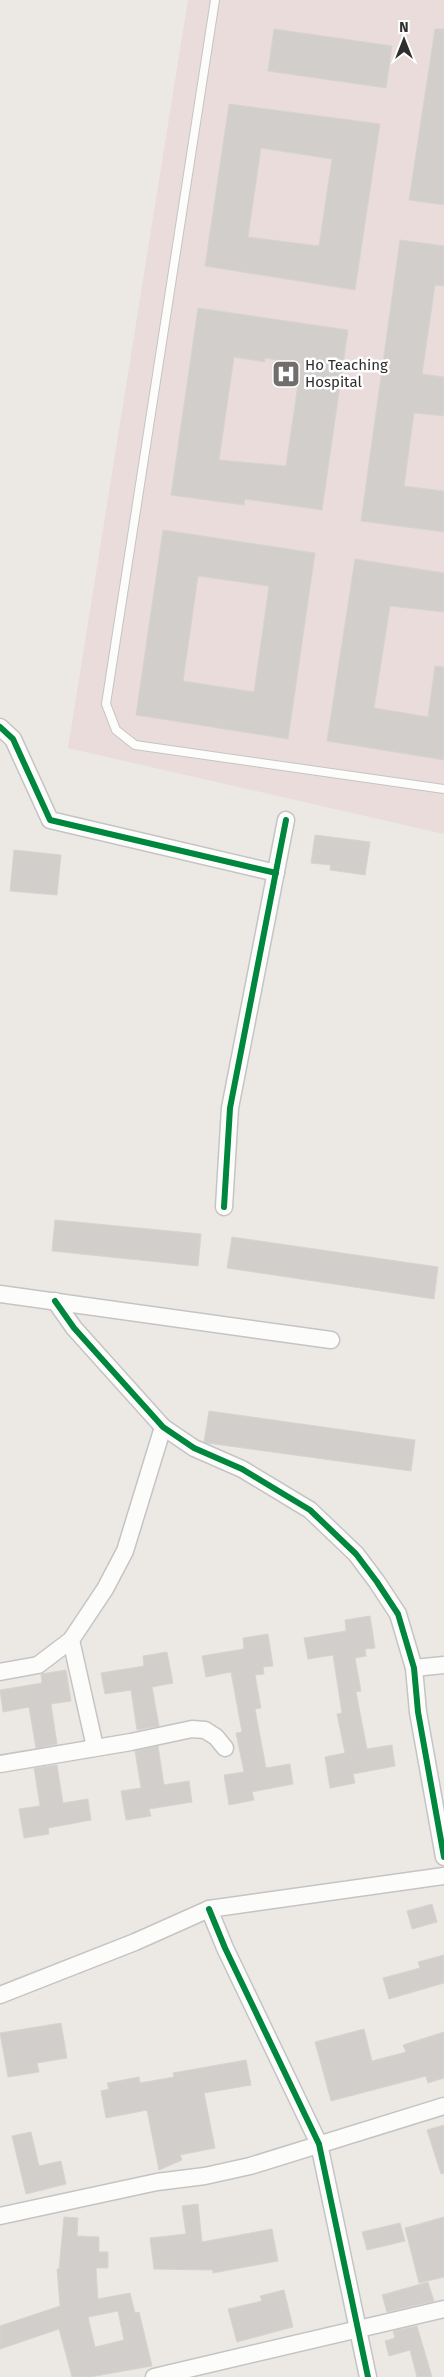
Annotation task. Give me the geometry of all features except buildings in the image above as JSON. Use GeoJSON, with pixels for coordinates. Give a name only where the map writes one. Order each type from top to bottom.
{"type":"FeatureCollection","features":[{"type":"Feature","properties":{"kind":"street"},"geometry":{"type":"LineString","coordinates":[[0,727],[13,739],[50,820],[276,873]]}},
{"type":"Feature","properties":{"kind":"street"},"geometry":{"type":"LineString","coordinates":[[224,1207],[230,1108],[286,820]]}},
{"type":"Feature","properties":{"kind":"street"},"geometry":{"type":"LineString","coordinates":[[0,1294],[332,1340]]}},
{"type":"Feature","properties":{"kind":"street"},"geometry":{"type":"LineString","coordinates":[[55,1301],[74,1328],[163,1428],[194,1448],[242,1469],[310,1510],[356,1554],[398,1614],[414,1668],[418,1712],[444,1857]]}},
{"type":"Feature","properties":{"kind":"street"},"geometry":{"type":"LineString","coordinates":[[0,1672],[38,1665],[71,1640],[105,1589],[125,1551],[163,1428]]}},
{"type":"Feature","properties":{"kind":"street"},"geometry":{"type":"LineString","coordinates":[[71,1640],[95,1747]]}},
{"type":"Feature","properties":{"kind":"street"},"geometry":{"type":"LineString","coordinates":[[414,1668],[444,1664]]}},
{"type":"Feature","properties":{"kind":"street"},"geometry":{"type":"LineString","coordinates":[[0,1764],[199,1729],[216,1737],[224,1748]]}},
{"type":"Feature","properties":{"kind":"street"},"geometry":{"type":"LineString","coordinates":[[0,1995],[135,1942],[209,1909],[444,1876]]}},
{"type":"Feature","properties":{"kind":"street"},"geometry":{"type":"LineString","coordinates":[[209,1909],[319,2144],[368,2377]]}},
{"type":"Feature","properties":{"kind":"street"},"geometry":{"type":"LineString","coordinates":[[0,2216],[156,2182],[205,2176],[241,2168],[444,2106]]}},
{"type":"Feature","properties":{"kind":"street"},"geometry":{"type":"LineString","coordinates":[[154,2377],[358,2331],[444,2309]]}},
{"type":"Feature","properties":{"kind":"lane"},"geometry":{"type":"LineString","coordinates":[[215,0],[106,704],[116,730],[135,745],[444,789]]}},
{"type":"Feature","properties":{"kind":"shaded area","name":"Ho Teaching Hospital"},"geometry":{"type":"Polygon","coordinates":[[[188,0],[444,0],[444,834],[68,748],[188,0]]]}},
{"type":"Feature","properties":{"kind":"cycle path"},"geometry":{"type":"LineString","coordinates":[[0,727],[13,739],[50,820],[276,873]]}},
{"type":"Feature","properties":{"kind":"cycle path"},"geometry":{"type":"LineString","coordinates":[[224,1207],[230,1108],[286,820]]}},
{"type":"Feature","properties":{"kind":"cycle path"},"geometry":{"type":"LineString","coordinates":[[55,1301],[74,1328],[163,1427],[194,1448],[242,1469],[310,1510],[356,1554],[377,1582],[398,1614],[414,1668],[418,1712],[444,1857]]}},
{"type":"Feature","properties":{"kind":"cycle path"},"geometry":{"type":"LineString","coordinates":[[209,1909],[225,1948],[319,2144],[368,2377]]}},
{"type":"Feature","properties":{"kind":"place","name":"Ho Teaching Hospital"},"geometry":{"type":"Point","coordinates":[286,374]}}]}
